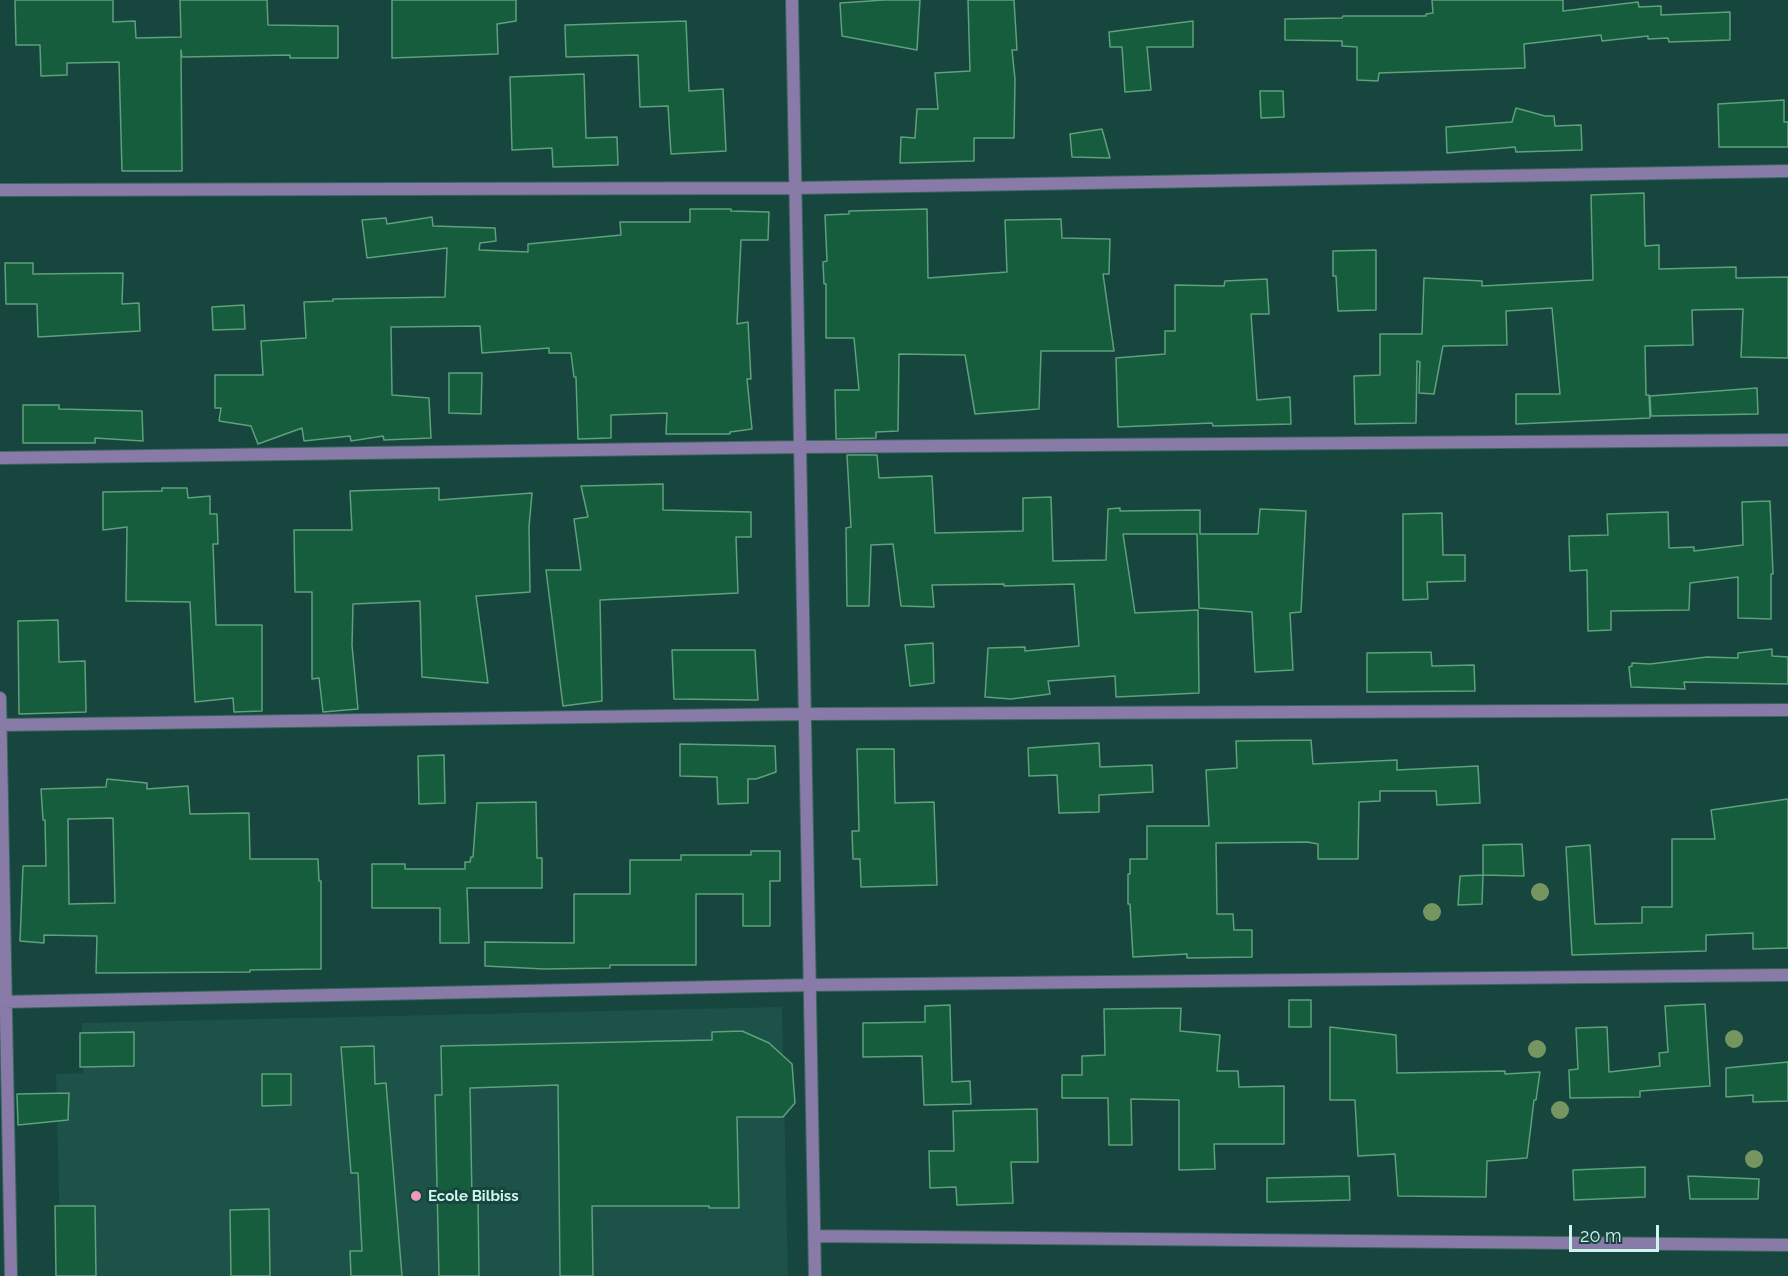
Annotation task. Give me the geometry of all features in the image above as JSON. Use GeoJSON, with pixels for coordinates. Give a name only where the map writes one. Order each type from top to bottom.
{"type":"FeatureCollection","features":[{"type":"Feature","properties":{"kind":"street"},"geometry":{"type":"LineString","coordinates":[[792,0],[815,1276]]}},
{"type":"Feature","properties":{"kind":"street"},"geometry":{"type":"LineString","coordinates":[[0,190],[795,188],[1788,171]]}},
{"type":"Feature","properties":{"kind":"street"},"geometry":{"type":"LineString","coordinates":[[0,458],[801,447],[1788,440]]}},
{"type":"Feature","properties":{"kind":"street"},"geometry":{"type":"LineString","coordinates":[[0,698],[7,1268]]}},
{"type":"Feature","properties":{"kind":"street"},"geometry":{"type":"LineString","coordinates":[[0,725],[805,714],[1788,710]]}},
{"type":"Feature","properties":{"kind":"street"},"geometry":{"type":"LineString","coordinates":[[3,1002],[810,985],[1788,975]]}},
{"type":"Feature","properties":{"kind":"street"},"geometry":{"type":"LineString","coordinates":[[814,1236],[1788,1245]]}},
{"type":"Feature","properties":{"kind":"shaded area","name":"Ecole Bilbiss"},"geometry":{"type":"Polygon","coordinates":[[[782,1007],[788,1276],[61,1276],[56,1074],[83,1073],[82,1023],[782,1007]]]}},
{"type":"Feature","properties":{"kind":"building"},"geometry":{"type":"Polygon","coordinates":[[[15,0],[113,0],[113,22],[135,21],[136,38],[181,37],[180,0],[267,0],[268,25],[338,26],[338,58],[290,58],[290,55],[182,57],[181,50],[182,171],[122,171],[119,62],[67,63],[67,75],[41,76],[40,45],[16,45],[15,0]]]}},
{"type":"Feature","properties":{"kind":"building"},"geometry":{"type":"Polygon","coordinates":[[[392,0],[516,0],[516,21],[497,24],[498,54],[392,58],[392,0]]]}},
{"type":"Feature","properties":{"kind":"building"},"geometry":{"type":"Polygon","coordinates":[[[920,0],[917,50],[842,36],[840,3],[920,0]]]}},
{"type":"Feature","properties":{"kind":"building"},"geometry":{"type":"Polygon","coordinates":[[[968,0],[1014,0],[1017,50],[1012,50],[1015,79],[1014,138],[974,138],[974,161],[900,163],[901,137],[915,138],[917,109],[938,109],[935,73],[970,71],[968,0]]]}},
{"type":"Feature","properties":{"kind":"building"},"geometry":{"type":"Polygon","coordinates":[[[1432,0],[1563,0],[1563,11],[1638,2],[1639,7],[1661,6],[1661,15],[1730,12],[1730,40],[1669,42],[1668,38],[1648,39],[1648,36],[1602,41],[1601,35],[1524,44],[1525,68],[1379,73],[1378,81],[1357,80],[1357,47],[1342,46],[1342,41],[1285,40],[1285,19],[1426,16],[1426,14],[1433,13],[1432,0]]]}},
{"type":"Feature","properties":{"kind":"building"},"geometry":{"type":"Polygon","coordinates":[[[686,21],[689,91],[723,89],[726,151],[671,154],[668,106],[640,107],[638,55],[566,57],[565,25],[686,21]]]}},
{"type":"Feature","properties":{"kind":"building"},"geometry":{"type":"Polygon","coordinates":[[[1193,21],[1193,47],[1147,47],[1151,90],[1125,92],[1122,47],[1110,47],[1109,32],[1193,21]]]}},
{"type":"Feature","properties":{"kind":"building"},"geometry":{"type":"Polygon","coordinates":[[[584,74],[586,138],[617,137],[618,165],[553,167],[552,148],[512,150],[510,77],[584,74]]]}},
{"type":"Feature","properties":{"kind":"building"},"geometry":{"type":"Polygon","coordinates":[[[1260,91],[1283,91],[1284,117],[1261,118],[1260,91]]]}},
{"type":"Feature","properties":{"kind":"building"},"geometry":{"type":"Polygon","coordinates":[[[1784,100],[1784,122],[1788,122],[1788,147],[1719,147],[1718,104],[1784,100]]]}},
{"type":"Feature","properties":{"kind":"building"},"geometry":{"type":"Polygon","coordinates":[[[1516,108],[1545,116],[1554,116],[1555,126],[1581,125],[1582,150],[1516,152],[1515,147],[1447,153],[1446,127],[1512,122],[1516,108]]]}},
{"type":"Feature","properties":{"kind":"building"},"geometry":{"type":"Polygon","coordinates":[[[1102,129],[1110,158],[1072,157],[1070,134],[1102,129]]]}},
{"type":"Feature","properties":{"kind":"building"},"geometry":{"type":"Polygon","coordinates":[[[1644,193],[1645,246],[1659,245],[1659,269],[1736,267],[1736,278],[1788,277],[1788,358],[1741,357],[1743,309],[1692,310],[1693,345],[1645,346],[1646,395],[1649,395],[1650,418],[1516,424],[1516,394],[1560,394],[1552,308],[1506,311],[1507,345],[1443,346],[1434,394],[1419,393],[1420,362],[1417,361],[1416,423],[1355,424],[1354,376],[1380,375],[1380,334],[1422,334],[1424,278],[1482,281],[1482,286],[1593,280],[1591,195],[1644,193]]]}},
{"type":"Feature","properties":{"kind":"building"},"geometry":{"type":"Polygon","coordinates":[[[690,209],[769,212],[768,240],[741,240],[737,324],[748,322],[751,379],[747,379],[752,429],[730,432],[730,434],[666,434],[667,413],[611,415],[611,438],[578,439],[576,377],[574,377],[571,353],[549,353],[549,348],[482,353],[480,326],[391,327],[392,395],[429,398],[431,438],[384,440],[383,436],[351,441],[350,436],[304,441],[302,428],[258,444],[251,426],[219,421],[221,408],[215,408],[215,375],[263,375],[261,341],[306,338],[304,302],[333,301],[333,299],[445,297],[447,248],[367,258],[362,220],[386,218],[387,224],[432,217],[433,226],[495,228],[496,241],[480,243],[479,250],[528,252],[528,244],[621,235],[620,222],[690,222],[690,209]]]}},
{"type":"Feature","properties":{"kind":"building"},"geometry":{"type":"Polygon","coordinates":[[[927,209],[928,278],[1007,272],[1005,220],[1061,219],[1062,238],[1110,239],[1109,274],[1103,274],[1114,351],[1041,351],[1039,409],[975,414],[965,355],[899,354],[898,431],[876,432],[876,438],[836,439],[835,390],[859,390],[854,338],[826,338],[826,284],[824,284],[823,262],[827,261],[825,215],[849,214],[849,211],[927,209]]]}},
{"type":"Feature","properties":{"kind":"building"},"geometry":{"type":"Polygon","coordinates":[[[1376,250],[1376,310],[1338,311],[1336,276],[1333,276],[1333,251],[1376,250]]]}},
{"type":"Feature","properties":{"kind":"building"},"geometry":{"type":"Polygon","coordinates":[[[5,263],[33,263],[33,274],[123,273],[122,304],[139,303],[140,331],[38,337],[37,304],[6,304],[5,263]]]}},
{"type":"Feature","properties":{"kind":"building"},"geometry":{"type":"Polygon","coordinates":[[[1267,279],[1269,314],[1251,314],[1257,400],[1290,397],[1291,424],[1213,426],[1212,423],[1118,427],[1116,358],[1165,354],[1165,331],[1175,331],[1175,285],[1224,286],[1225,281],[1267,279]]]}},
{"type":"Feature","properties":{"kind":"building"},"geometry":{"type":"Polygon","coordinates":[[[244,305],[245,329],[213,330],[212,307],[244,305]]]}},
{"type":"Feature","properties":{"kind":"building"},"geometry":{"type":"Polygon","coordinates":[[[449,373],[482,373],[481,414],[449,413],[449,373]]]}},
{"type":"Feature","properties":{"kind":"building"},"geometry":{"type":"Polygon","coordinates":[[[1757,388],[1758,414],[1651,416],[1650,396],[1757,388]]]}},
{"type":"Feature","properties":{"kind":"building"},"geometry":{"type":"Polygon","coordinates":[[[23,405],[59,405],[59,409],[142,411],[143,441],[95,438],[95,443],[23,443],[23,405]]]}},
{"type":"Feature","properties":{"kind":"building"},"geometry":{"type":"Polygon","coordinates":[[[847,455],[877,455],[879,478],[932,476],[935,533],[1023,531],[1023,498],[1051,497],[1053,561],[1106,560],[1108,509],[1120,508],[1120,511],[1200,510],[1200,534],[1258,534],[1260,509],[1306,511],[1301,612],[1290,613],[1293,670],[1255,672],[1252,612],[1199,608],[1197,534],[1123,534],[1135,613],[1198,610],[1199,693],[1116,697],[1115,676],[1048,681],[1050,694],[1011,699],[985,697],[988,648],[1025,647],[1025,651],[1079,646],[1074,584],[932,585],[934,607],[901,606],[893,544],[871,545],[869,606],[847,606],[846,528],[851,527],[847,455]]]}},
{"type":"Feature","properties":{"kind":"building"},"geometry":{"type":"Polygon","coordinates":[[[663,484],[663,510],[751,512],[751,537],[736,537],[738,593],[600,600],[602,701],[563,706],[546,570],[581,570],[574,519],[588,517],[581,486],[663,484]]]}},
{"type":"Feature","properties":{"kind":"building"},"geometry":{"type":"Polygon","coordinates":[[[162,488],[187,488],[188,498],[210,496],[210,514],[217,514],[218,544],[213,544],[216,625],[262,625],[262,711],[234,712],[233,698],[195,702],[190,602],[126,601],[127,527],[103,530],[103,492],[162,491],[162,488]]]}},
{"type":"Feature","properties":{"kind":"building"},"geometry":{"type":"Polygon","coordinates":[[[439,488],[439,500],[532,493],[529,527],[530,592],[476,596],[488,683],[422,677],[420,601],[353,604],[352,645],[358,709],[323,712],[319,678],[312,679],[312,592],[295,592],[294,530],[352,530],[350,491],[439,488]]]}},
{"type":"Feature","properties":{"kind":"building"},"geometry":{"type":"Polygon","coordinates":[[[1770,501],[1773,574],[1771,574],[1771,619],[1738,618],[1738,577],[1690,583],[1689,610],[1611,611],[1611,630],[1588,631],[1587,570],[1570,571],[1569,536],[1608,535],[1607,514],[1668,512],[1669,548],[1694,547],[1694,551],[1743,545],[1742,502],[1770,501]]]}},
{"type":"Feature","properties":{"kind":"building"},"geometry":{"type":"Polygon","coordinates":[[[1442,513],[1443,555],[1465,555],[1465,581],[1427,582],[1428,599],[1403,600],[1403,514],[1442,513]]]}},
{"type":"Feature","properties":{"kind":"building"},"geometry":{"type":"Polygon","coordinates":[[[58,620],[59,662],[85,661],[86,712],[19,714],[18,621],[58,620]]]}},
{"type":"Feature","properties":{"kind":"building"},"geometry":{"type":"Polygon","coordinates":[[[933,643],[934,683],[910,686],[905,645],[933,643]]]}},
{"type":"Feature","properties":{"kind":"building"},"geometry":{"type":"Polygon","coordinates":[[[1772,649],[1772,656],[1788,657],[1788,684],[1684,682],[1685,689],[1631,687],[1629,667],[1632,663],[1650,664],[1707,657],[1738,658],[1738,653],[1772,649]]]}},
{"type":"Feature","properties":{"kind":"building"},"geometry":{"type":"Polygon","coordinates":[[[672,650],[755,650],[758,700],[674,699],[672,650]]]}},
{"type":"Feature","properties":{"kind":"building"},"geometry":{"type":"Polygon","coordinates":[[[1431,652],[1432,666],[1474,665],[1475,691],[1367,692],[1367,653],[1431,652]]]}},
{"type":"Feature","properties":{"kind":"building"},"geometry":{"type":"Polygon","coordinates":[[[1311,740],[1313,764],[1397,760],[1397,770],[1478,766],[1480,803],[1437,805],[1436,791],[1380,791],[1380,801],[1359,802],[1358,859],[1318,859],[1318,844],[1307,842],[1216,843],[1217,914],[1233,914],[1234,930],[1252,930],[1252,957],[1187,958],[1187,954],[1133,957],[1130,904],[1128,904],[1128,874],[1130,874],[1130,859],[1147,859],[1147,826],[1209,826],[1206,770],[1237,768],[1236,741],[1311,740]]]}},
{"type":"Feature","properties":{"kind":"building"},"geometry":{"type":"Polygon","coordinates":[[[1099,743],[1100,767],[1152,765],[1153,792],[1099,795],[1099,812],[1059,813],[1057,775],[1029,776],[1028,748],[1099,743]]]}},
{"type":"Feature","properties":{"kind":"building"},"geometry":{"type":"Polygon","coordinates":[[[680,744],[775,746],[776,772],[756,779],[748,779],[748,803],[718,804],[717,777],[680,776],[680,744]]]}},
{"type":"Feature","properties":{"kind":"building"},"geometry":{"type":"Polygon","coordinates":[[[857,749],[894,749],[895,803],[934,802],[937,885],[861,887],[860,859],[853,859],[852,831],[859,831],[857,749]]]}},
{"type":"Feature","properties":{"kind":"building"},"geometry":{"type":"Polygon","coordinates":[[[444,755],[445,803],[419,804],[418,756],[444,755]]]}},
{"type":"Feature","properties":{"kind":"building"},"geometry":{"type":"Polygon","coordinates":[[[107,779],[147,783],[147,789],[188,786],[190,814],[249,813],[250,859],[318,859],[319,881],[321,881],[321,969],[96,973],[97,936],[44,935],[44,943],[20,941],[23,866],[46,866],[45,820],[43,820],[41,789],[106,787],[107,779]],[[113,818],[68,819],[69,904],[115,903],[113,818]]]}},
{"type":"Feature","properties":{"kind":"building"},"geometry":{"type":"Polygon","coordinates":[[[1788,799],[1788,948],[1753,949],[1753,933],[1706,935],[1706,951],[1572,955],[1566,847],[1590,845],[1595,924],[1642,923],[1642,907],[1672,907],[1672,839],[1715,839],[1711,810],[1788,799]]]}},
{"type":"Feature","properties":{"kind":"building"},"geometry":{"type":"Polygon","coordinates":[[[536,802],[537,858],[542,858],[542,888],[467,888],[469,943],[440,943],[440,908],[372,908],[372,864],[405,864],[405,869],[465,869],[465,862],[470,862],[473,857],[477,803],[536,802]]]}},
{"type":"Feature","properties":{"kind":"building"},"geometry":{"type":"Polygon","coordinates":[[[1522,844],[1524,876],[1483,875],[1483,845],[1522,844]]]}},
{"type":"Feature","properties":{"kind":"building"},"geometry":{"type":"Polygon","coordinates":[[[751,851],[780,851],[780,881],[770,881],[770,926],[743,926],[743,894],[696,894],[696,965],[610,965],[610,968],[544,969],[485,966],[485,942],[574,943],[574,894],[630,894],[630,860],[681,860],[681,855],[751,855],[751,851]]]}},
{"type":"Feature","properties":{"kind":"building"},"geometry":{"type":"Polygon","coordinates":[[[1483,875],[1482,904],[1458,905],[1460,876],[1483,875]]]}},
{"type":"Feature","properties":{"kind":"building"},"geometry":{"type":"Polygon","coordinates":[[[1289,1000],[1311,1000],[1311,1027],[1289,1027],[1289,1000]]]}},
{"type":"Feature","properties":{"kind":"building"},"geometry":{"type":"Polygon","coordinates":[[[1705,1004],[1710,1086],[1640,1091],[1640,1097],[1570,1098],[1569,1070],[1578,1069],[1576,1028],[1607,1027],[1609,1072],[1660,1066],[1659,1053],[1668,1052],[1665,1006],[1705,1004]]]}},
{"type":"Feature","properties":{"kind":"building"},"geometry":{"type":"Polygon","coordinates":[[[950,1005],[952,1082],[970,1081],[971,1104],[924,1105],[922,1056],[863,1057],[863,1023],[925,1022],[925,1006],[950,1005]]]}},
{"type":"Feature","properties":{"kind":"building"},"geometry":{"type":"Polygon","coordinates":[[[1181,1008],[1180,1031],[1220,1035],[1217,1071],[1238,1071],[1239,1087],[1284,1086],[1284,1144],[1214,1144],[1215,1169],[1179,1170],[1179,1100],[1131,1099],[1132,1145],[1109,1145],[1108,1098],[1062,1098],[1062,1075],[1082,1075],[1082,1056],[1105,1055],[1104,1009],[1181,1008]]]}},
{"type":"Feature","properties":{"kind":"building"},"geometry":{"type":"Polygon","coordinates":[[[1330,1027],[1396,1035],[1397,1073],[1540,1072],[1527,1158],[1487,1161],[1486,1197],[1398,1196],[1395,1154],[1358,1156],[1355,1100],[1330,1100],[1330,1027]]]}},
{"type":"Feature","properties":{"kind":"building"},"geometry":{"type":"Polygon","coordinates":[[[742,1031],[769,1043],[792,1064],[795,1103],[783,1117],[737,1117],[739,1208],[592,1206],[593,1276],[560,1276],[558,1085],[470,1088],[472,1199],[478,1199],[479,1276],[439,1276],[435,1095],[442,1095],[441,1046],[712,1040],[712,1032],[742,1031]]]}},
{"type":"Feature","properties":{"kind":"building"},"geometry":{"type":"Polygon","coordinates":[[[134,1032],[134,1066],[80,1067],[80,1033],[134,1032]]]}},
{"type":"Feature","properties":{"kind":"building"},"geometry":{"type":"Polygon","coordinates":[[[374,1046],[375,1084],[386,1083],[402,1276],[351,1276],[350,1251],[362,1251],[358,1173],[351,1173],[341,1047],[374,1046]]]}},
{"type":"Feature","properties":{"kind":"building"},"geometry":{"type":"Polygon","coordinates":[[[1788,1062],[1788,1101],[1753,1102],[1753,1095],[1726,1097],[1726,1068],[1788,1062]]]}},
{"type":"Feature","properties":{"kind":"building"},"geometry":{"type":"Polygon","coordinates":[[[262,1074],[291,1074],[291,1105],[262,1106],[262,1074]]]}},
{"type":"Feature","properties":{"kind":"building"},"geometry":{"type":"Polygon","coordinates":[[[69,1093],[68,1120],[18,1125],[17,1094],[69,1093]]]}},
{"type":"Feature","properties":{"kind":"building"},"geometry":{"type":"Polygon","coordinates":[[[1037,1109],[1038,1162],[1011,1162],[1013,1203],[957,1205],[956,1187],[930,1188],[929,1151],[954,1151],[953,1111],[1037,1109]]]}},
{"type":"Feature","properties":{"kind":"building"},"geometry":{"type":"Polygon","coordinates":[[[1645,1167],[1645,1197],[1574,1200],[1573,1170],[1645,1167]]]}},
{"type":"Feature","properties":{"kind":"building"},"geometry":{"type":"Polygon","coordinates":[[[1349,1176],[1350,1200],[1267,1202],[1267,1178],[1349,1176]]]}},
{"type":"Feature","properties":{"kind":"building"},"geometry":{"type":"Polygon","coordinates":[[[1688,1176],[1759,1179],[1758,1199],[1690,1199],[1688,1176]]]}},
{"type":"Feature","properties":{"kind":"building"},"geometry":{"type":"Polygon","coordinates":[[[55,1206],[95,1206],[96,1276],[56,1276],[55,1206]]]}},
{"type":"Feature","properties":{"kind":"building"},"geometry":{"type":"Polygon","coordinates":[[[269,1209],[270,1276],[231,1276],[230,1210],[269,1209]]]}},
{"type":"Feature","properties":{"kind":"place","name":"Ecole Bilbiss"},"geometry":{"type":"Point","coordinates":[416,1196]}}]}
